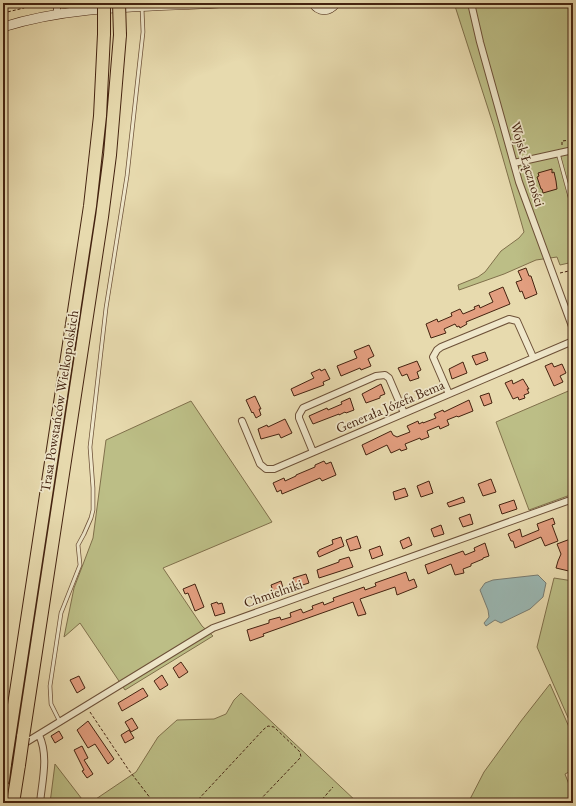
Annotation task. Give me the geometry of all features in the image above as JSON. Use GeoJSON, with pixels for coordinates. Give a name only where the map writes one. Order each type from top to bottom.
{"type":"FeatureCollection","features":[{"type":"Feature","properties":{"kind":"highway","name":"Trasa Powstańców Wielkopolskich"},"geometry":{"type":"LineString","coordinates":[[3,780],[4,760],[9,738],[90,206],[100,116],[104,3]]}},
{"type":"Feature","properties":{"kind":"highway","name":"Trasa Powstańców Wielkopolskich"},"geometry":{"type":"LineString","coordinates":[[13,803],[102,217],[110,155],[120,35],[120,3]]}},
{"type":"Feature","properties":{"kind":"main road"},"geometry":{"type":"LineString","coordinates":[[3,27],[22,21],[96,10],[219,3]]}},
{"type":"Feature","properties":{"kind":"main road"},"geometry":{"type":"LineString","coordinates":[[313,3],[318,8],[325,10],[331,8],[336,3]]}},
{"type":"Feature","properties":{"kind":"street"},"geometry":{"type":"LineString","coordinates":[[57,3],[57,15]]}},
{"type":"Feature","properties":{"kind":"street","name":"Wojsk Łączności"},"geometry":{"type":"LineString","coordinates":[[471,3],[480,42],[519,182],[573,329]]}},
{"type":"Feature","properties":{"kind":"street"},"geometry":{"type":"LineString","coordinates":[[514,163],[573,150]]}},
{"type":"Feature","properties":{"kind":"street"},"geometry":{"type":"LineString","coordinates":[[449,394],[434,357],[437,350],[441,347],[509,319],[517,321],[533,357]]}},
{"type":"Feature","properties":{"kind":"street","name":"Generała Józefa Bema"},"geometry":{"type":"LineString","coordinates":[[242,421],[260,464],[266,469],[274,469],[573,341]]}},
{"type":"Feature","properties":{"kind":"street"},"geometry":{"type":"LineString","coordinates":[[313,452],[299,418],[299,414],[303,408],[376,376],[385,375],[389,378],[404,413]]}},
{"type":"Feature","properties":{"kind":"street","name":"Chmielniki"},"geometry":{"type":"LineString","coordinates":[[4,760],[39,735],[213,628],[573,499]]}},
{"type":"Feature","properties":{"kind":"street"},"geometry":{"type":"LineString","coordinates":[[39,735],[43,748],[44,769],[40,803]]}},
{"type":"Feature","properties":{"kind":"lane"},"geometry":{"type":"LineString","coordinates":[[60,722],[51,704],[50,686],[61,613],[80,566],[78,545],[91,518],[93,510],[90,447],[106,308],[127,176],[142,32],[142,7]]}},
{"type":"Feature","properties":{"kind":"lane"},"geometry":{"type":"LineString","coordinates":[[558,153],[573,208]]}},
{"type":"Feature","properties":{"kind":"path"},"geometry":{"type":"LineString","coordinates":[[3,13],[24,8],[30,3]]}},
{"type":"Feature","properties":{"kind":"path"},"geometry":{"type":"LineString","coordinates":[[559,273],[573,270]]}},
{"type":"Feature","properties":{"kind":"path"},"geometry":{"type":"LineString","coordinates":[[85,713],[93,709]]}},
{"type":"Feature","properties":{"kind":"path"},"geometry":{"type":"LineString","coordinates":[[90,711],[128,768],[154,803]]}},
{"type":"Feature","properties":{"kind":"path"},"geometry":{"type":"LineString","coordinates":[[195,803],[264,729],[271,726],[274,727],[300,752],[301,757],[257,803]]}},
{"type":"Feature","properties":{"kind":"path"},"geometry":{"type":"LineString","coordinates":[[319,803],[333,787]]}},
{"type":"Feature","properties":{"kind":"green space"},"geometry":{"type":"Polygon","coordinates":[[[454,3],[573,3],[573,262],[560,265],[557,257],[536,260],[504,274],[459,290],[458,285],[478,277],[485,272],[501,251],[519,238],[524,232],[494,127],[454,3]]]}},
{"type":"Feature","properties":{"kind":"green space"},"geometry":{"type":"Polygon","coordinates":[[[573,389],[573,494],[529,510],[496,422],[573,389]]]}},
{"type":"Feature","properties":{"kind":"green space"},"geometry":{"type":"Polygon","coordinates":[[[191,401],[272,522],[163,568],[202,626],[213,636],[125,690],[80,623],[64,637],[74,588],[93,538],[106,440],[191,401]]]}},
{"type":"Feature","properties":{"kind":"green space"},"geometry":{"type":"Polygon","coordinates":[[[554,578],[573,581],[573,729],[537,647],[554,578]]]}},
{"type":"Feature","properties":{"kind":"green space"},"geometry":{"type":"Polygon","coordinates":[[[550,684],[573,736],[573,770],[565,774],[573,795],[573,803],[468,803],[484,772],[550,684]]]}},
{"type":"Feature","properties":{"kind":"green space"},"geometry":{"type":"Polygon","coordinates":[[[241,693],[358,803],[90,803],[136,772],[158,737],[177,720],[214,719],[226,714],[234,700],[241,693]]]}},
{"type":"Feature","properties":{"kind":"green space"},"geometry":{"type":"Polygon","coordinates":[[[55,764],[85,803],[50,803],[55,764]]]}},
{"type":"Feature","properties":{"kind":"water"},"geometry":{"type":"Polygon","coordinates":[[[538,575],[546,583],[543,597],[530,609],[501,623],[495,620],[486,626],[484,623],[489,617],[488,610],[480,590],[485,583],[493,580],[538,575]]]}},
{"type":"Feature","properties":{"kind":"building"},"geometry":{"type":"Polygon","coordinates":[[[552,169],[552,173],[554,172],[557,189],[543,193],[537,177],[539,176],[538,173],[552,169]]]}},
{"type":"Feature","properties":{"kind":"building"},"geometry":{"type":"Polygon","coordinates":[[[526,268],[529,276],[531,276],[537,294],[525,299],[516,282],[522,280],[518,271],[526,268]]]}},
{"type":"Feature","properties":{"kind":"building"},"geometry":{"type":"Polygon","coordinates":[[[503,287],[510,304],[466,322],[467,324],[460,328],[455,324],[444,329],[446,333],[431,338],[426,324],[437,319],[438,322],[452,316],[451,313],[460,309],[463,314],[475,309],[474,307],[479,305],[480,308],[493,302],[489,293],[503,287]]]}},
{"type":"Feature","properties":{"kind":"building"},"geometry":{"type":"Polygon","coordinates":[[[369,345],[374,356],[368,359],[371,366],[361,370],[360,368],[341,376],[337,366],[357,358],[354,351],[369,345]]]}},
{"type":"Feature","properties":{"kind":"building"},"geometry":{"type":"Polygon","coordinates":[[[485,352],[488,360],[476,365],[472,356],[485,352]]]}},
{"type":"Feature","properties":{"kind":"building"},"geometry":{"type":"Polygon","coordinates":[[[417,361],[421,370],[417,372],[419,378],[410,381],[407,374],[402,376],[398,368],[417,361]]]}},
{"type":"Feature","properties":{"kind":"building"},"geometry":{"type":"Polygon","coordinates":[[[463,362],[467,373],[452,379],[449,369],[463,362]]]}},
{"type":"Feature","properties":{"kind":"building"},"geometry":{"type":"Polygon","coordinates":[[[552,363],[554,367],[562,364],[566,373],[560,376],[563,382],[554,386],[545,366],[552,363]]]}},
{"type":"Feature","properties":{"kind":"building"},"geometry":{"type":"Polygon","coordinates":[[[320,369],[321,371],[325,369],[330,379],[323,382],[324,385],[294,396],[291,389],[314,378],[311,373],[320,369]]]}},
{"type":"Feature","properties":{"kind":"building"},"geometry":{"type":"Polygon","coordinates":[[[523,379],[529,389],[527,389],[529,393],[524,395],[525,398],[519,400],[518,397],[513,399],[505,383],[512,380],[513,384],[523,379]]]}},
{"type":"Feature","properties":{"kind":"building"},"geometry":{"type":"Polygon","coordinates":[[[381,384],[385,394],[380,396],[380,398],[366,403],[362,394],[381,384]]]}},
{"type":"Feature","properties":{"kind":"building"},"geometry":{"type":"Polygon","coordinates":[[[489,393],[492,403],[484,406],[480,396],[489,393]]]}},
{"type":"Feature","properties":{"kind":"building"},"geometry":{"type":"Polygon","coordinates":[[[255,396],[261,409],[259,409],[261,415],[256,418],[246,400],[255,396]]]}},
{"type":"Feature","properties":{"kind":"building"},"geometry":{"type":"Polygon","coordinates":[[[350,398],[354,410],[313,424],[309,416],[327,408],[328,410],[342,404],[341,402],[350,398]]]}},
{"type":"Feature","properties":{"kind":"building"},"geometry":{"type":"Polygon","coordinates":[[[469,400],[473,411],[447,420],[449,425],[440,429],[439,426],[427,431],[429,437],[421,440],[420,438],[405,444],[407,449],[401,451],[400,449],[391,453],[387,445],[366,455],[362,445],[391,431],[393,435],[397,437],[410,432],[407,426],[418,421],[419,424],[436,418],[434,414],[443,410],[444,412],[469,400]]]}},
{"type":"Feature","properties":{"kind":"building"},"geometry":{"type":"Polygon","coordinates":[[[285,419],[292,433],[281,438],[279,434],[261,439],[258,429],[267,425],[268,427],[285,419]]]}},
{"type":"Feature","properties":{"kind":"building"},"geometry":{"type":"Polygon","coordinates":[[[324,461],[326,464],[331,462],[336,475],[322,481],[320,478],[282,494],[281,490],[277,492],[273,483],[284,478],[285,481],[315,467],[315,465],[324,461]]]}},
{"type":"Feature","properties":{"kind":"building"},"geometry":{"type":"Polygon","coordinates":[[[491,479],[496,492],[483,496],[478,484],[491,479]]]}},
{"type":"Feature","properties":{"kind":"building"},"geometry":{"type":"Polygon","coordinates":[[[429,481],[433,493],[421,497],[417,486],[429,481]]]}},
{"type":"Feature","properties":{"kind":"building"},"geometry":{"type":"Polygon","coordinates":[[[405,488],[408,496],[395,500],[393,492],[405,488]]]}},
{"type":"Feature","properties":{"kind":"building"},"geometry":{"type":"Polygon","coordinates":[[[463,497],[465,502],[449,507],[447,503],[463,497]]]}},
{"type":"Feature","properties":{"kind":"building"},"geometry":{"type":"Polygon","coordinates":[[[514,500],[517,509],[502,514],[499,505],[514,500]]]}},
{"type":"Feature","properties":{"kind":"building"},"geometry":{"type":"Polygon","coordinates":[[[470,514],[473,524],[463,527],[459,518],[470,514]]]}},
{"type":"Feature","properties":{"kind":"building"},"geometry":{"type":"Polygon","coordinates":[[[553,518],[555,524],[552,525],[558,541],[545,546],[541,537],[515,548],[513,541],[511,541],[508,534],[520,529],[522,537],[539,530],[537,524],[553,518]]]}},
{"type":"Feature","properties":{"kind":"building"},"geometry":{"type":"Polygon","coordinates":[[[441,525],[444,534],[434,537],[431,529],[441,525]]]}},
{"type":"Feature","properties":{"kind":"building"},"geometry":{"type":"Polygon","coordinates":[[[357,536],[361,548],[350,551],[346,540],[357,536]]]}},
{"type":"Feature","properties":{"kind":"building"},"geometry":{"type":"Polygon","coordinates":[[[341,537],[344,546],[319,557],[317,552],[319,550],[333,544],[332,540],[341,537]]]}},
{"type":"Feature","properties":{"kind":"building"},"geometry":{"type":"Polygon","coordinates":[[[409,537],[412,545],[403,549],[400,541],[409,537]]]}},
{"type":"Feature","properties":{"kind":"building"},"geometry":{"type":"Polygon","coordinates":[[[573,538],[573,572],[556,568],[561,554],[557,544],[573,538]]]}},
{"type":"Feature","properties":{"kind":"building"},"geometry":{"type":"Polygon","coordinates":[[[485,543],[489,556],[463,569],[464,573],[455,575],[451,564],[428,574],[425,565],[463,551],[465,555],[475,551],[474,548],[485,543]]]}},
{"type":"Feature","properties":{"kind":"building"},"geometry":{"type":"Polygon","coordinates":[[[380,546],[383,555],[372,559],[369,550],[380,546]]]}},
{"type":"Feature","properties":{"kind":"building"},"geometry":{"type":"Polygon","coordinates":[[[349,557],[353,567],[319,578],[317,570],[349,557]]]}},
{"type":"Feature","properties":{"kind":"building"},"geometry":{"type":"Polygon","coordinates":[[[406,572],[409,581],[414,579],[417,587],[397,595],[395,587],[360,599],[366,614],[358,616],[353,602],[263,634],[264,636],[250,641],[247,630],[269,623],[269,620],[280,617],[281,620],[291,617],[290,613],[301,609],[303,613],[313,609],[312,606],[323,602],[324,605],[334,601],[333,598],[364,587],[365,590],[376,586],[375,583],[406,572]]]}},
{"type":"Feature","properties":{"kind":"building"},"geometry":{"type":"Polygon","coordinates":[[[306,574],[309,583],[296,587],[293,578],[306,574]]]}},
{"type":"Feature","properties":{"kind":"building"},"geometry":{"type":"Polygon","coordinates":[[[281,581],[284,591],[274,594],[271,585],[281,581]]]}},
{"type":"Feature","properties":{"kind":"building"},"geometry":{"type":"Polygon","coordinates":[[[195,584],[204,607],[195,611],[188,593],[185,594],[183,589],[195,584]]]}},
{"type":"Feature","properties":{"kind":"building"},"geometry":{"type":"Polygon","coordinates":[[[217,602],[218,604],[222,603],[225,613],[215,616],[211,604],[217,602]]]}},
{"type":"Feature","properties":{"kind":"building"},"geometry":{"type":"Polygon","coordinates":[[[181,662],[188,672],[179,678],[173,668],[181,662]]]}},
{"type":"Feature","properties":{"kind":"building"},"geometry":{"type":"Polygon","coordinates":[[[162,675],[168,685],[160,690],[154,681],[162,675]]]}},
{"type":"Feature","properties":{"kind":"building"},"geometry":{"type":"Polygon","coordinates":[[[79,676],[85,688],[77,693],[70,680],[79,676]]]}},
{"type":"Feature","properties":{"kind":"building"},"geometry":{"type":"Polygon","coordinates":[[[143,688],[148,696],[122,711],[118,703],[143,688]]]}},
{"type":"Feature","properties":{"kind":"building"},"geometry":{"type":"Polygon","coordinates":[[[132,718],[138,728],[131,732],[125,722],[132,718]]]}},
{"type":"Feature","properties":{"kind":"building"},"geometry":{"type":"Polygon","coordinates":[[[88,721],[114,759],[108,764],[95,744],[88,748],[77,730],[88,721]]]}},
{"type":"Feature","properties":{"kind":"building"},"geometry":{"type":"Polygon","coordinates":[[[129,730],[134,738],[125,743],[121,735],[129,730]]]}},
{"type":"Feature","properties":{"kind":"building"},"geometry":{"type":"Polygon","coordinates":[[[59,731],[63,738],[55,743],[51,736],[59,731]]]}},
{"type":"Feature","properties":{"kind":"building"},"geometry":{"type":"Polygon","coordinates":[[[82,746],[88,758],[84,760],[93,774],[87,778],[82,771],[84,770],[74,750],[82,746]]]}}]}
